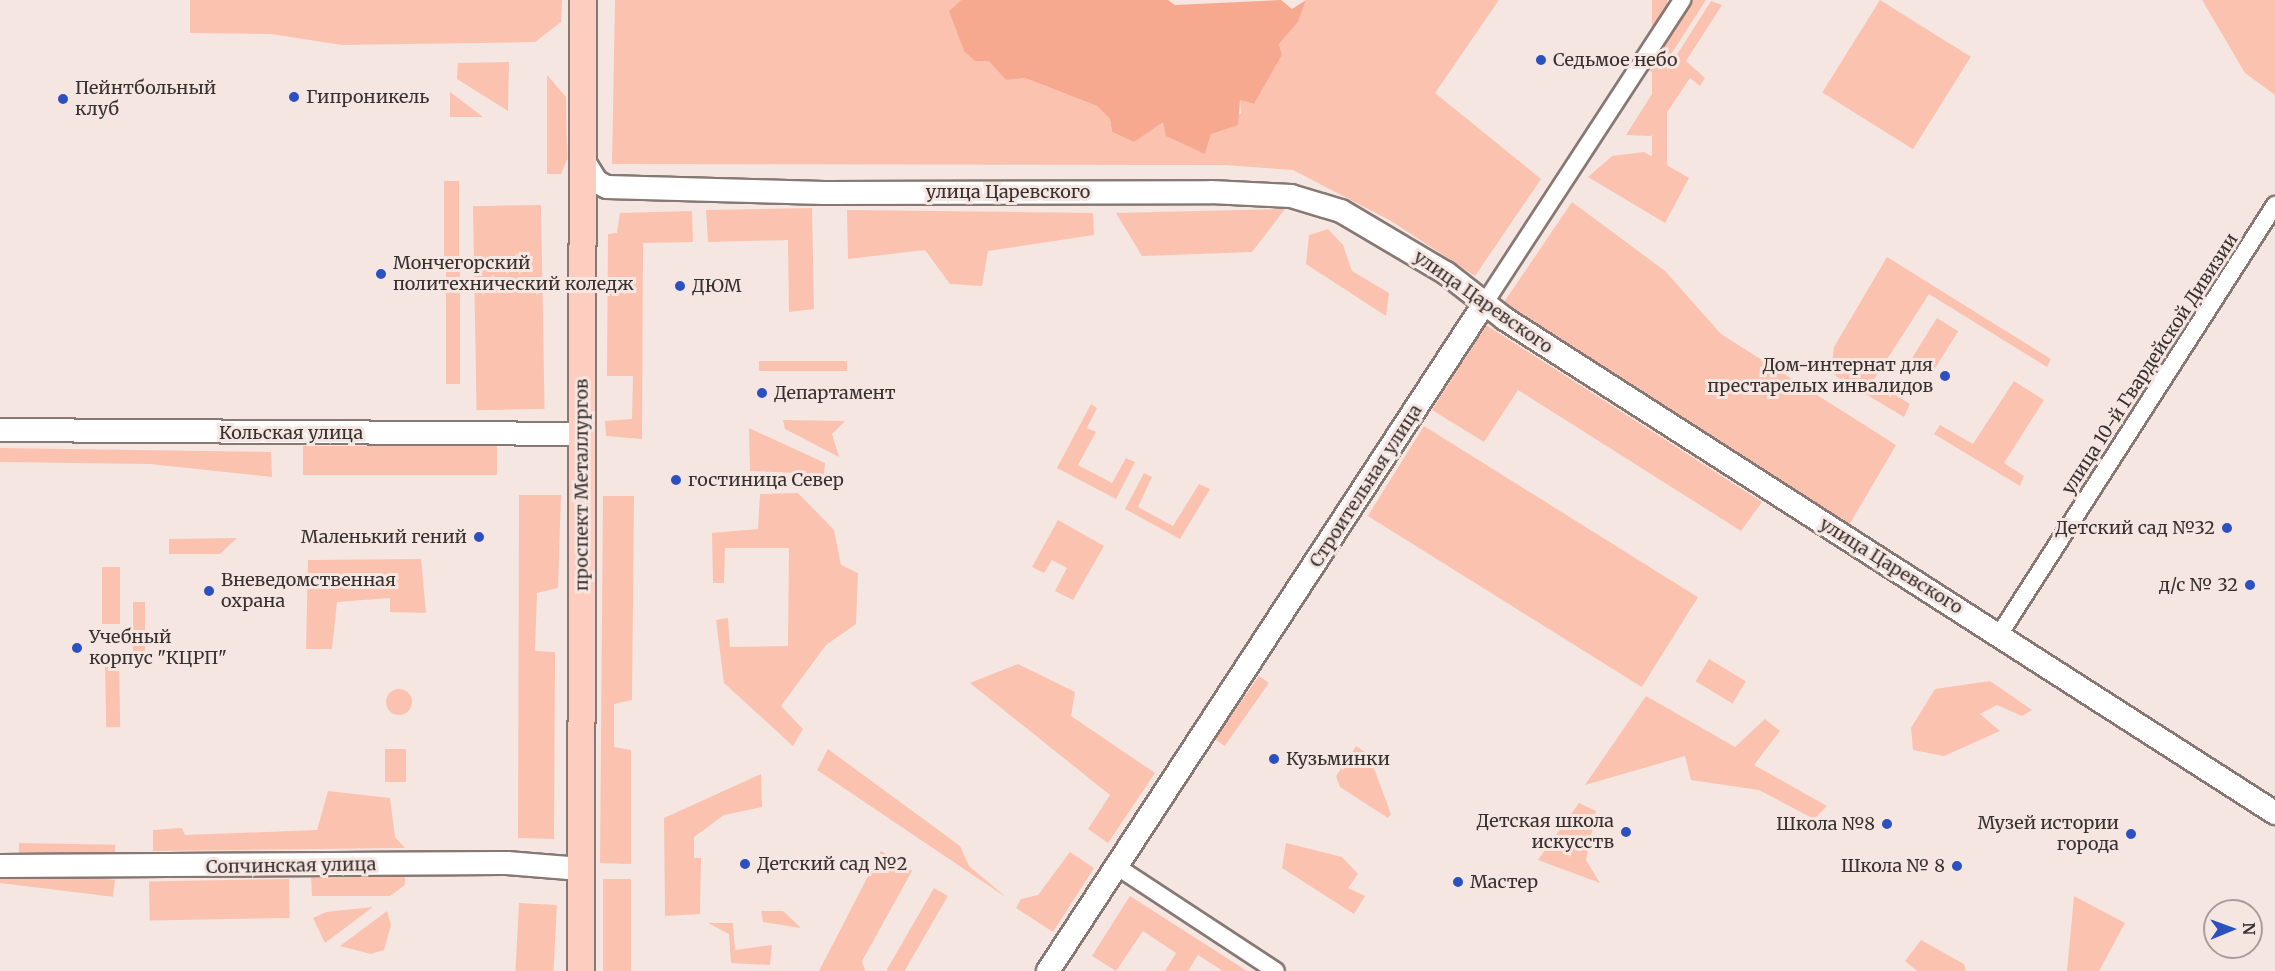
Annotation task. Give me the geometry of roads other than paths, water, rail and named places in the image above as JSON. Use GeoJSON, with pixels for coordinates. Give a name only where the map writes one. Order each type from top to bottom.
{"type":"FeatureCollection","features":[{"type":"Feature","properties":{"kind":"main road","name":"проспект Металлургов"},"geometry":{"type":"LineString","coordinates":[[581,971],[584,0]]}},
{"type":"Feature","properties":{"kind":"street","name":"Строительная улица"},"geometry":{"type":"LineString","coordinates":[[1048,971],[1682,0]]}},
{"type":"Feature","properties":{"kind":"street"},"geometry":{"type":"LineString","coordinates":[[583,160],[597,182],[607,187]]}},
{"type":"Feature","properties":{"kind":"street"},"geometry":{"type":"LineString","coordinates":[[582,217],[596,192],[607,187]]}},
{"type":"Feature","properties":{"kind":"street","name":"улица Царевского"},"geometry":{"type":"LineString","coordinates":[[607,187],[1291,196],[1358,219],[1484,304],[2275,813]]}},
{"type":"Feature","properties":{"kind":"street","name":"улица 10-й Гвардейской Дивизии"},"geometry":{"type":"LineString","coordinates":[[1999,635],[2275,205]]}},
{"type":"Feature","properties":{"kind":"street","name":"Кольская улица"},"geometry":{"type":"LineString","coordinates":[[0,430],[582,434]]}},
{"type":"Feature","properties":{"kind":"street","name":"Сопчинская улица"},"geometry":{"type":"LineString","coordinates":[[0,866],[507,863],[581,869]]}},
{"type":"Feature","properties":{"kind":"street"},"geometry":{"type":"LineString","coordinates":[[1116,866],[1276,971]]}},
{"type":"Feature","properties":{"kind":"place","name":"Седьмое небо"},"geometry":{"type":"Point","coordinates":[1541,60]}},
{"type":"Feature","properties":{"kind":"place","name":"Гипроникель"},"geometry":{"type":"Point","coordinates":[294,97]}},
{"type":"Feature","properties":{"kind":"place","name":"Пейнтбольный клуб"},"geometry":{"type":"Point","coordinates":[63,99]}},
{"type":"Feature","properties":{"kind":"place","name":"Мончегорский политехнический коледж"},"geometry":{"type":"Point","coordinates":[381,274]}},
{"type":"Feature","properties":{"kind":"place","name":"ДЮМ"},"geometry":{"type":"Point","coordinates":[680,286]}},
{"type":"Feature","properties":{"kind":"place","name":"Дом-интернат для престарелых инвалидов"},"geometry":{"type":"Point","coordinates":[1945,376]}},
{"type":"Feature","properties":{"kind":"place","name":"Департамент"},"geometry":{"type":"Point","coordinates":[762,393]}},
{"type":"Feature","properties":{"kind":"place","name":"гостиница Север"},"geometry":{"type":"Point","coordinates":[676,480]}},
{"type":"Feature","properties":{"kind":"place","name":"Детский сад №32"},"geometry":{"type":"Point","coordinates":[2227,528]}},
{"type":"Feature","properties":{"kind":"place","name":"Маленький гений"},"geometry":{"type":"Point","coordinates":[479,537]}},
{"type":"Feature","properties":{"kind":"place","name":"д/с № 32"},"geometry":{"type":"Point","coordinates":[2250,585]}},
{"type":"Feature","properties":{"kind":"place","name":"Вневедомственная охрана"},"geometry":{"type":"Point","coordinates":[209,591]}},
{"type":"Feature","properties":{"kind":"place","name":"Учебный корпус \"КЦРП\""},"geometry":{"type":"Point","coordinates":[77,648]}},
{"type":"Feature","properties":{"kind":"place","name":"Кузьминки"},"geometry":{"type":"Point","coordinates":[1274,759]}},
{"type":"Feature","properties":{"kind":"place","name":"Школа №8"},"geometry":{"type":"Point","coordinates":[1887,824]}},
{"type":"Feature","properties":{"kind":"place","name":"Детская школа искусств"},"geometry":{"type":"Point","coordinates":[1626,832]}},
{"type":"Feature","properties":{"kind":"place","name":"Музей истории города"},"geometry":{"type":"Point","coordinates":[2131,834]}},
{"type":"Feature","properties":{"kind":"place","name":"Детский сад №2"},"geometry":{"type":"Point","coordinates":[745,864]}},
{"type":"Feature","properties":{"kind":"place","name":"Школа № 8"},"geometry":{"type":"Point","coordinates":[1957,866]}},
{"type":"Feature","properties":{"kind":"place","name":"Мастер"},"geometry":{"type":"Point","coordinates":[1458,882]}}]}
